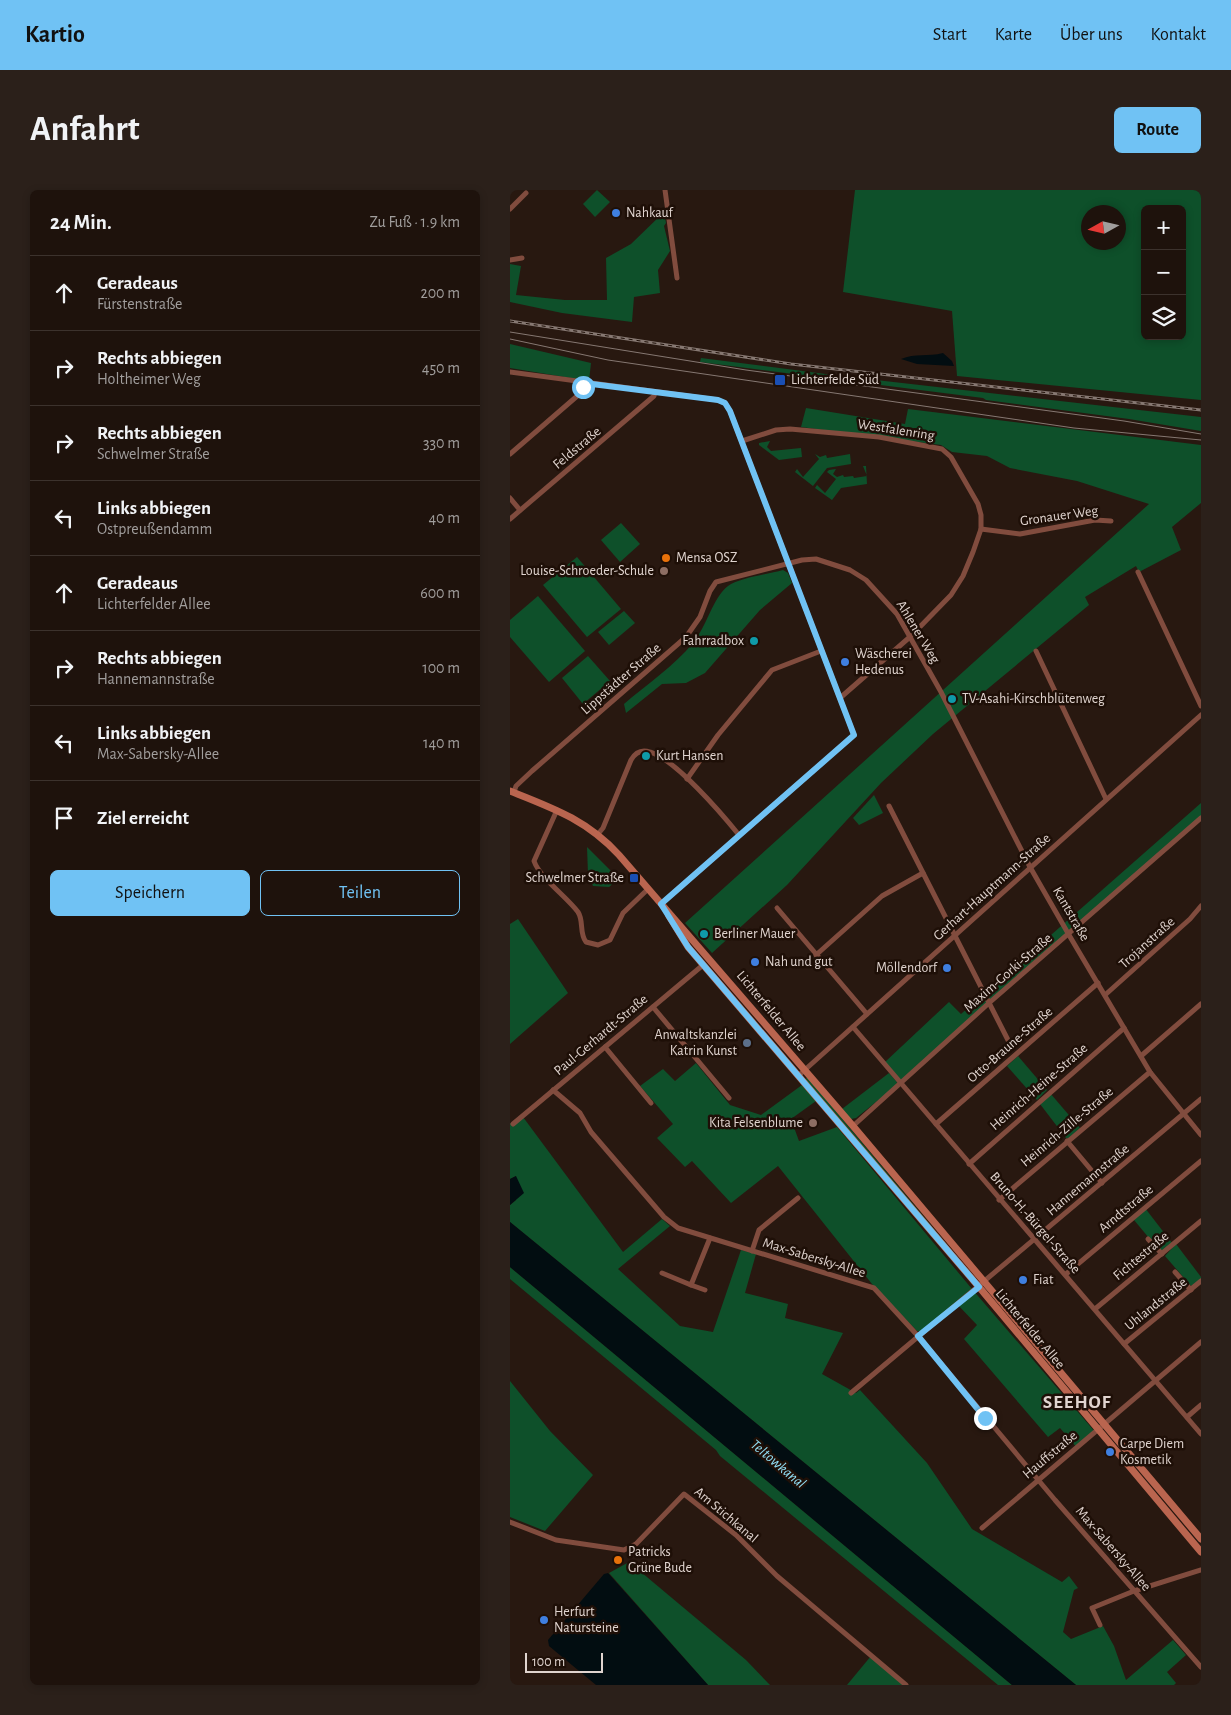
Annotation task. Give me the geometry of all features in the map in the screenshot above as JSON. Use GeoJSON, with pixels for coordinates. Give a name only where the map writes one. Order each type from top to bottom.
{"type":"FeatureCollection","features":[{"type":"Feature","properties":{"kind":"main road"},"geometry":{"type":"LineString","coordinates":[[512,792],[558,810],[598,834],[661,904],[679,928]]}},
{"type":"Feature","properties":{"kind":"main road","name":"Lichterfelder Allee"},"geometry":{"type":"LineString","coordinates":[[679,928],[709,958],[853,1126],[1098,1430],[1201,1552]]}},
{"type":"Feature","properties":{"kind":"main road","name":"Lichterfelder Allee"},"geometry":{"type":"LineString","coordinates":[[679,928],[703,965],[1104,1424],[1201,1539]]}},
{"type":"Feature","properties":{"kind":"main road"},"geometry":{"type":"LineString","coordinates":[[703,965],[709,958]]}},
{"type":"Feature","properties":{"kind":"street"},"geometry":{"type":"LineString","coordinates":[[665,190],[677,278]]}},
{"type":"Feature","properties":{"kind":"street"},"geometry":{"type":"LineString","coordinates":[[510,208],[526,194]]}},
{"type":"Feature","properties":{"kind":"street"},"geometry":{"type":"LineString","coordinates":[[510,260],[522,258]]}},
{"type":"Feature","properties":{"kind":"street"},"geometry":{"type":"LineString","coordinates":[[510,372],[718,400],[725,403],[742,441],[854,735],[661,904]]}},
{"type":"Feature","properties":{"kind":"street"},"geometry":{"type":"LineString","coordinates":[[510,454],[583,391],[584,383]]}},
{"type":"Feature","properties":{"kind":"street","name":"Feldstraße"},"geometry":{"type":"LineString","coordinates":[[510,519],[654,396],[655,392]]}},
{"type":"Feature","properties":{"kind":"street","name":"Westfalenring"},"geometry":{"type":"LineString","coordinates":[[742,441],[776,430],[790,429],[879,438],[942,449],[951,457],[978,504],[981,514],[980,529],[969,563],[957,586],[938,610],[911,636],[840,698]]}},
{"type":"Feature","properties":{"kind":"street"},"geometry":{"type":"LineString","coordinates":[[510,498],[520,510]]}},
{"type":"Feature","properties":{"kind":"street","name":"Gronauer Weg"},"geometry":{"type":"LineString","coordinates":[[980,529],[1020,534],[1095,520],[1111,521]]}},
{"type":"Feature","properties":{"kind":"street","name":"Ahlener Weg"},"geometry":{"type":"LineString","coordinates":[[732,578],[788,562],[816,560],[850,570],[880,594],[911,636],[941,692]]}},
{"type":"Feature","properties":{"kind":"street"},"geometry":{"type":"LineString","coordinates":[[1138,572],[1201,706]]}},
{"type":"Feature","properties":{"kind":"street","name":"Lippstädter Straße"},"geometry":{"type":"LineString","coordinates":[[512,792],[532,771],[680,644],[700,617],[716,582],[732,578]]}},
{"type":"Feature","properties":{"kind":"street"},"geometry":{"type":"LineString","coordinates":[[687,779],[718,735],[772,670],[822,651]]}},
{"type":"Feature","properties":{"kind":"street"},"geometry":{"type":"LineString","coordinates":[[1036,651],[1106,799]]}},
{"type":"Feature","properties":{"kind":"street","name":"Kantstraße"},"geometry":{"type":"LineString","coordinates":[[941,692],[1030,867],[1140,1056],[1150,1072],[1201,1135]]}},
{"type":"Feature","properties":{"kind":"street","name":"Gerhart-Hauptmann-Straße"},"geometry":{"type":"LineString","coordinates":[[798,1076],[1201,715]]}},
{"type":"Feature","properties":{"kind":"street"},"geometry":{"type":"LineString","coordinates":[[598,834],[603,828],[633,756],[640,752],[650,752],[687,779],[740,835]]}},
{"type":"Feature","properties":{"kind":"street"},"geometry":{"type":"LineString","coordinates":[[889,806],[1010,1044]]}},
{"type":"Feature","properties":{"kind":"street"},"geometry":{"type":"LineString","coordinates":[[558,810],[534,860],[539,870],[579,914],[583,937],[586,942],[598,945],[610,940],[627,907],[648,889]]}},
{"type":"Feature","properties":{"kind":"street","name":"Maxim-Gorki-Straße"},"geometry":{"type":"LineString","coordinates":[[853,1126],[902,1084],[989,1003],[1201,818]]}},
{"type":"Feature","properties":{"kind":"street"},"geometry":{"type":"LineString","coordinates":[[816,955],[882,896],[922,873]]}},
{"type":"Feature","properties":{"kind":"street","name":"Trojanstraße"},"geometry":{"type":"LineString","coordinates":[[1106,995],[1190,920],[1201,906]]}},
{"type":"Feature","properties":{"kind":"street"},"geometry":{"type":"LineString","coordinates":[[777,908],[867,1014]]}},
{"type":"Feature","properties":{"kind":"street","name":"Paul-Gerhardt-Straße"},"geometry":{"type":"LineString","coordinates":[[513,1124],[703,965]]}},
{"type":"Feature","properties":{"kind":"street","name":"Otto-Braune-Straße"},"geometry":{"type":"LineString","coordinates":[[936,1124],[1098,983]]}},
{"type":"Feature","properties":{"kind":"street"},"geometry":{"type":"LineString","coordinates":[[1140,1056],[1201,1004]]}},
{"type":"Feature","properties":{"kind":"street"},"geometry":{"type":"LineString","coordinates":[[653,1007],[728,1098]]}},
{"type":"Feature","properties":{"kind":"street","name":"Bruno-H.-Bürgel-Straße"},"geometry":{"type":"LineString","coordinates":[[853,1027],[968,1164],[1034,1241],[1066,1274],[1201,1434]]}},
{"type":"Feature","properties":{"kind":"street","name":"Heinrich-Heine-Straße"},"geometry":{"type":"LineString","coordinates":[[968,1164],[1124,1028]]}},
{"type":"Feature","properties":{"kind":"street"},"geometry":{"type":"LineString","coordinates":[[605,1047],[651,1103]]}},
{"type":"Feature","properties":{"kind":"street","name":"Heinrich-Zille-Straße"},"geometry":{"type":"LineString","coordinates":[[999,1200],[1150,1072]]}},
{"type":"Feature","properties":{"kind":"street","name":"Max-Sabersky-Allee"},"geometry":{"type":"LineString","coordinates":[[553,1090],[580,1113],[591,1132],[664,1217],[678,1228],[874,1288],[918,1336],[1038,1480],[1201,1667]]}},
{"type":"Feature","properties":{"kind":"street","name":"Hannemannstraße"},"geometry":{"type":"LineString","coordinates":[[851,1394],[1201,1099]]}},
{"type":"Feature","properties":{"kind":"street"},"geometry":{"type":"LineString","coordinates":[[1067,1141],[1102,1184]]}},
{"type":"Feature","properties":{"kind":"street","name":"Arndtstraße"},"geometry":{"type":"LineString","coordinates":[[1066,1274],[1201,1161]]}},
{"type":"Feature","properties":{"kind":"street"},"geometry":{"type":"LineString","coordinates":[[752,1252],[759,1230],[798,1198]]}},
{"type":"Feature","properties":{"kind":"street","name":"Fichtestraße"},"geometry":{"type":"LineString","coordinates":[[1095,1309],[1201,1221]]}},
{"type":"Feature","properties":{"kind":"street"},"geometry":{"type":"LineString","coordinates":[[691,1285],[710,1238]]}},
{"type":"Feature","properties":{"kind":"street"},"geometry":{"type":"LineString","coordinates":[[1148,1239],[1162,1254]]}},
{"type":"Feature","properties":{"kind":"street"},"geometry":{"type":"LineString","coordinates":[[1175,1272],[1191,1290]]}},
{"type":"Feature","properties":{"kind":"street"},"geometry":{"type":"LineString","coordinates":[[662,1273],[705,1290]]}},
{"type":"Feature","properties":{"kind":"street","name":"Uhlandstraße"},"geometry":{"type":"LineString","coordinates":[[1124,1344],[1201,1282]]}},
{"type":"Feature","properties":{"kind":"street","name":"Hauffstraße"},"geometry":{"type":"LineString","coordinates":[[982,1528],[1201,1342]]}},
{"type":"Feature","properties":{"kind":"street"},"geometry":{"type":"LineString","coordinates":[[1187,1417],[1201,1405]]}},
{"type":"Feature","properties":{"kind":"street","name":"Am Stichkanal"},"geometry":{"type":"LineString","coordinates":[[510,1522],[556,1540],[624,1550],[636,1544],[684,1494],[736,1535],[777,1576],[906,1685]]}},
{"type":"Feature","properties":{"kind":"street"},"geometry":{"type":"LineString","coordinates":[[1100,1625],[1092,1608],[1134,1591],[1201,1570]]}},
{"type":"Feature","properties":{"kind":"green space"},"geometry":{"type":"Polygon","coordinates":[[[597,190],[610,202],[595,217],[583,204],[597,190]]]}},
{"type":"Feature","properties":{"kind":"green space"},"geometry":{"type":"Polygon","coordinates":[[[855,190],[1201,190],[1201,400],[957,376],[952,311],[843,292],[855,190]]]}},
{"type":"Feature","properties":{"kind":"green space"},"geometry":{"type":"Polygon","coordinates":[[[664,212],[666,223],[664,226],[670,251],[658,270],[660,293],[634,297],[632,322],[562,313],[510,302],[510,264],[521,266],[516,295],[565,300],[607,300],[606,258],[631,244],[664,212]]]}},
{"type":"Feature","properties":{"kind":"green space"},"geometry":{"type":"Polygon","coordinates":[[[510,344],[591,363],[589,381],[510,368],[510,344]]]}},
{"type":"Feature","properties":{"kind":"green space"},"geometry":{"type":"Polygon","coordinates":[[[701,358],[1201,417],[1201,431],[1129,419],[986,400],[983,398],[700,362],[701,358]]]}},
{"type":"Feature","properties":{"kind":"green space"},"geometry":{"type":"Polygon","coordinates":[[[806,408],[905,424],[908,409],[1201,445],[1201,503],[1172,527],[1181,550],[1139,572],[1136,566],[1085,597],[1089,605],[933,734],[881,783],[787,885],[712,953],[685,923],[1149,504],[1077,481],[1010,468],[987,456],[952,452],[941,445],[801,427],[806,408]]]}},
{"type":"Feature","properties":{"kind":"green space"},"geometry":{"type":"Polygon","coordinates":[[[770,441],[767,447],[771,451],[801,448],[802,457],[779,460],[759,445],[759,443],[770,441]]]}},
{"type":"Feature","properties":{"kind":"green space"},"geometry":{"type":"Polygon","coordinates":[[[815,454],[820,457],[826,455],[827,458],[850,454],[851,464],[827,468],[813,486],[795,472],[797,469],[803,477],[819,459],[815,454]]]}},
{"type":"Feature","properties":{"kind":"green space"},"geometry":{"type":"Polygon","coordinates":[[[836,469],[833,474],[837,477],[843,475],[844,477],[853,476],[854,478],[867,476],[867,484],[841,488],[832,500],[815,488],[817,485],[825,493],[836,479],[827,472],[829,470],[836,469]]]}},
{"type":"Feature","properties":{"kind":"green space"},"geometry":{"type":"Polygon","coordinates":[[[621,523],[640,544],[620,562],[601,540],[621,523]]]}},
{"type":"Feature","properties":{"kind":"green space"},"geometry":{"type":"Polygon","coordinates":[[[577,557],[621,609],[587,637],[543,585],[577,557]]]}},
{"type":"Feature","properties":{"kind":"green space"},"geometry":{"type":"Polygon","coordinates":[[[783,570],[788,573],[792,583],[760,610],[705,673],[686,683],[662,684],[626,713],[624,704],[669,667],[693,643],[718,597],[728,586],[747,578],[783,570]]]}},
{"type":"Feature","properties":{"kind":"green space"},"geometry":{"type":"Polygon","coordinates":[[[538,596],[585,651],[549,682],[510,637],[510,620],[538,596]]]}},
{"type":"Feature","properties":{"kind":"green space"},"geometry":{"type":"Polygon","coordinates":[[[624,611],[635,623],[609,645],[598,632],[624,611]]]}},
{"type":"Feature","properties":{"kind":"green space"},"geometry":{"type":"Polygon","coordinates":[[[588,656],[610,681],[583,704],[562,678],[588,656]]]}},
{"type":"Feature","properties":{"kind":"green space"},"geometry":{"type":"Polygon","coordinates":[[[874,795],[883,813],[859,825],[853,818],[874,795]]]}},
{"type":"Feature","properties":{"kind":"green space"},"geometry":{"type":"Polygon","coordinates":[[[1201,803],[1201,816],[901,1080],[885,1062],[949,1002],[961,1014],[1201,803]]]}},
{"type":"Feature","properties":{"kind":"green space"},"geometry":{"type":"Polygon","coordinates":[[[587,847],[616,876],[615,882],[609,887],[593,886],[588,874],[587,847]]]}},
{"type":"Feature","properties":{"kind":"green space"},"geometry":{"type":"Polygon","coordinates":[[[518,919],[568,993],[510,1044],[510,924],[518,919]]]}},
{"type":"Feature","properties":{"kind":"green space"},"geometry":{"type":"Polygon","coordinates":[[[1018,1056],[1047,1090],[1037,1100],[1007,1066],[1018,1056]]]}},
{"type":"Feature","properties":{"kind":"green space"},"geometry":{"type":"Polygon","coordinates":[[[696,1063],[730,1105],[761,1115],[802,1085],[816,1101],[791,1119],[799,1141],[837,1127],[972,1289],[1096,1433],[1078,1449],[1060,1428],[1048,1437],[964,1339],[977,1325],[957,1304],[921,1331],[917,1331],[872,1284],[778,1166],[731,1203],[692,1161],[685,1167],[657,1138],[673,1124],[640,1086],[663,1069],[675,1081],[696,1063]]]}},
{"type":"Feature","properties":{"kind":"green space"},"geometry":{"type":"Polygon","coordinates":[[[889,1073],[897,1082],[896,1086],[856,1118],[851,1119],[842,1109],[889,1073]]]}},
{"type":"Feature","properties":{"kind":"green space"},"geometry":{"type":"Polygon","coordinates":[[[806,1078],[808,1078],[975,1278],[807,1082],[806,1078]]]}},
{"type":"Feature","properties":{"kind":"green space"},"geometry":{"type":"Polygon","coordinates":[[[1050,1093],[1080,1128],[1069,1138],[1066,1138],[1040,1104],[1050,1093]]]}},
{"type":"Feature","properties":{"kind":"green space"},"geometry":{"type":"Polygon","coordinates":[[[523,1117],[623,1252],[662,1219],[670,1226],[618,1269],[680,1326],[713,1332],[741,1250],[756,1254],[745,1293],[788,1304],[785,1318],[843,1333],[822,1374],[856,1393],[860,1390],[927,1463],[972,1529],[1062,1582],[1069,1576],[1078,1588],[1074,1590],[1063,1632],[1071,1639],[1103,1626],[1114,1646],[1126,1680],[1173,1640],[1186,1655],[1167,1672],[1176,1683],[1174,1685],[1076,1685],[510,1222],[510,1205],[516,1200],[516,1176],[510,1179],[510,1123],[514,1125],[523,1117]]]}},
{"type":"Feature","properties":{"kind":"green space"},"geometry":{"type":"Polygon","coordinates":[[[1145,1208],[1172,1243],[1163,1251],[1159,1250],[1134,1220],[1145,1208]]]}},
{"type":"Feature","properties":{"kind":"green space"},"geometry":{"type":"Polygon","coordinates":[[[1176,1244],[1201,1277],[1191,1286],[1165,1256],[1176,1244]]]}},
{"type":"Feature","properties":{"kind":"green space"},"geometry":{"type":"Polygon","coordinates":[[[510,1267],[1012,1685],[998,1685],[720,1456],[716,1450],[510,1279],[510,1267]]]}},
{"type":"Feature","properties":{"kind":"green space"},"geometry":{"type":"Polygon","coordinates":[[[510,1381],[550,1431],[593,1475],[545,1531],[510,1517],[510,1381]]]}},
{"type":"Feature","properties":{"kind":"green space"},"geometry":{"type":"Polygon","coordinates":[[[629,1562],[746,1660],[770,1685],[708,1685],[609,1573],[629,1562]]]}},
{"type":"Feature","properties":{"kind":"green space"},"geometry":{"type":"Polygon","coordinates":[[[871,1656],[905,1685],[847,1685],[871,1656]]]}},
{"type":"Feature","properties":{"kind":"water"},"geometry":{"type":"Polygon","coordinates":[[[943,353],[952,361],[954,366],[917,364],[901,359],[911,356],[943,353]]]}},
{"type":"Feature","properties":{"kind":"water"},"geometry":{"type":"Polygon","coordinates":[[[516,1176],[524,1193],[510,1205],[510,1179],[516,1176]]]}},
{"type":"Feature","properties":{"kind":"water","name":"Teltowkanal"},"geometry":{"type":"Polygon","coordinates":[[[510,1222],[1076,1685],[1012,1685],[510,1267],[510,1222]]]}},
{"type":"Feature","properties":{"kind":"water"},"geometry":{"type":"Polygon","coordinates":[[[608,1573],[708,1685],[596,1685],[549,1646],[548,1640],[604,1574],[608,1573]]]}},
{"type":"Feature","properties":{"kind":"tram line"},"geometry":{"type":"LineString","coordinates":[[510,332],[746,370],[1124,421],[1201,434]]}},
{"type":"Feature","properties":{"kind":"tram line"},"geometry":{"type":"LineString","coordinates":[[510,339],[608,360],[1074,428],[1201,440]]}},
{"type":"Feature","properties":{"kind":"railway"},"geometry":{"type":"LineString","coordinates":[[510,321],[791,364],[1201,410]]}},
{"type":"Feature","properties":{"kind":"place","name":"Nahkauf"},"geometry":{"type":"Point","coordinates":[616,213]}},
{"type":"Feature","properties":{"kind":"place","name":"Lichterfelde Süd"},"geometry":{"type":"Point","coordinates":[780,380]}},
{"type":"Feature","properties":{"kind":"place","name":"Mensa OSZ"},"geometry":{"type":"Point","coordinates":[666,558]}},
{"type":"Feature","properties":{"kind":"place","name":"Louise-Schroeder-Schule"},"geometry":{"type":"Point","coordinates":[664,571]}},
{"type":"Feature","properties":{"kind":"place","name":"Fahrradbox"},"geometry":{"type":"Point","coordinates":[754,641]}},
{"type":"Feature","properties":{"kind":"place","name":"Wäscherei Hedenus"},"geometry":{"type":"Point","coordinates":[845,662]}},
{"type":"Feature","properties":{"kind":"place","name":"TV-Asahi-Kirschblütenweg"},"geometry":{"type":"Point","coordinates":[952,699]}},
{"type":"Feature","properties":{"kind":"place","name":"Kurt Hansen"},"geometry":{"type":"Point","coordinates":[646,756]}},
{"type":"Feature","properties":{"kind":"place","name":"Schwelmer Straße"},"geometry":{"type":"Point","coordinates":[634,878]}},
{"type":"Feature","properties":{"kind":"place","name":"Berliner Mauer"},"geometry":{"type":"Point","coordinates":[704,934]}},
{"type":"Feature","properties":{"kind":"place","name":"Nah und gut"},"geometry":{"type":"Point","coordinates":[755,962]}},
{"type":"Feature","properties":{"kind":"place","name":"Möllendorf"},"geometry":{"type":"Point","coordinates":[947,968]}},
{"type":"Feature","properties":{"kind":"place","name":"Anwaltskanzlei Katrin Kunst"},"geometry":{"type":"Point","coordinates":[747,1043]}},
{"type":"Feature","properties":{"kind":"place","name":"Kita Felsenblume"},"geometry":{"type":"Point","coordinates":[813,1123]}},
{"type":"Feature","properties":{"kind":"place","name":"Fiat"},"geometry":{"type":"Point","coordinates":[1023,1280]}},
{"type":"Feature","properties":{"kind":"place","name":"Carpe Diem Kosmetik"},"geometry":{"type":"Point","coordinates":[1110,1452]}},
{"type":"Feature","properties":{"kind":"place","name":"Patricks Grüne Bude"},"geometry":{"type":"Point","coordinates":[618,1560]}},
{"type":"Feature","properties":{"kind":"place","name":"Herfurt Natursteine"},"geometry":{"type":"Point","coordinates":[544,1620]}},
{"type":"Feature","properties":{"kind":"district","name":"SEEHOF"},"geometry":{"type":"Point","coordinates":[1077,1402]}},
{"type":"Feature","properties":{"kind":"route"},"geometry":{"type":"LineString","coordinates":[[583,387],[584,383],[718,400],[725,403],[729,408],[854,735],[661,904],[688,947],[979,1287],[958,1306],[918,1336],[985,1418]]}}]}
